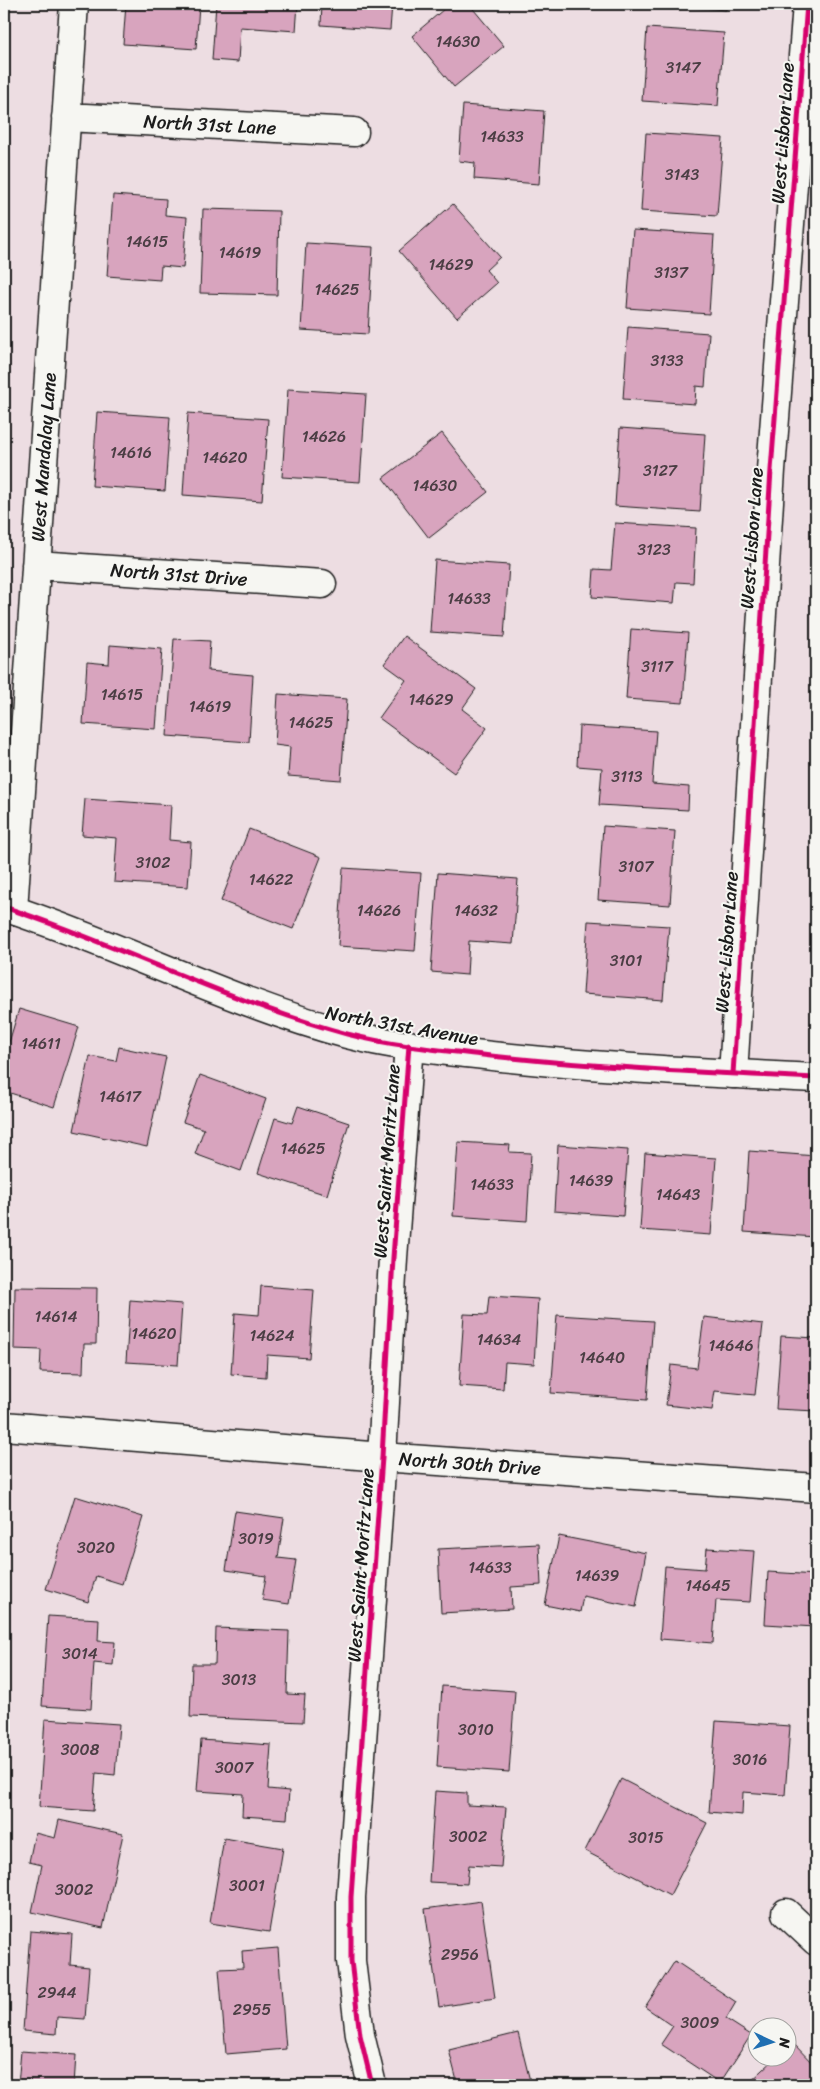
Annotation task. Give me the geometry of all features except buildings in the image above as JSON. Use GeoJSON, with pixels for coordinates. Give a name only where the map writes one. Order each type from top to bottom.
{"type":"FeatureCollection","features":[{"type":"Feature","properties":{"kind":"street","name":"West Mandalay Lane"},"geometry":{"type":"LineString","coordinates":[[8,909],[36,565],[74,4]]}},
{"type":"Feature","properties":{"kind":"street","name":"West Lisbon Lane"},"geometry":{"type":"LineString","coordinates":[[733,1074],[770,470],[807,4]]}},
{"type":"Feature","properties":{"kind":"street","name":"North 31st Lane"},"geometry":{"type":"LineString","coordinates":[[66,117],[354,132]]}},
{"type":"Feature","properties":{"kind":"street","name":"North 31st Drive"},"geometry":{"type":"LineString","coordinates":[[36,565],[322,584]]}},
{"type":"Feature","properties":{"kind":"street","name":"North 31st Avenue"},"geometry":{"type":"LineString","coordinates":[[8,909],[104,943],[272,1010],[350,1034],[410,1045],[524,1059],[816,1078]]}},
{"type":"Feature","properties":{"kind":"street","name":"West Saint Moritz Lane"},"geometry":{"type":"LineString","coordinates":[[372,2085],[360,2035],[351,1961],[351,1897],[382,1457],[393,1258],[410,1045]]}},
{"type":"Feature","properties":{"kind":"street","name":"North 30th Drive"},"geometry":{"type":"LineString","coordinates":[[4,1426],[382,1457],[816,1488]]}},
{"type":"Feature","properties":{"kind":"street"},"geometry":{"type":"LineString","coordinates":[[786,1913],[816,1941]]}},
{"type":"Feature","properties":{"kind":"cycle path"},"geometry":{"type":"LineString","coordinates":[[733,1074],[771,470],[807,4]]}},
{"type":"Feature","properties":{"kind":"cycle path"},"geometry":{"type":"LineString","coordinates":[[4,907],[90,938],[260,1006],[347,1034],[424,1048],[540,1061],[658,1070],[816,1078]]}},
{"type":"Feature","properties":{"kind":"cycle path"},"geometry":{"type":"LineString","coordinates":[[372,2085],[360,2035],[351,1961],[351,1897],[409,1045]]}}]}
